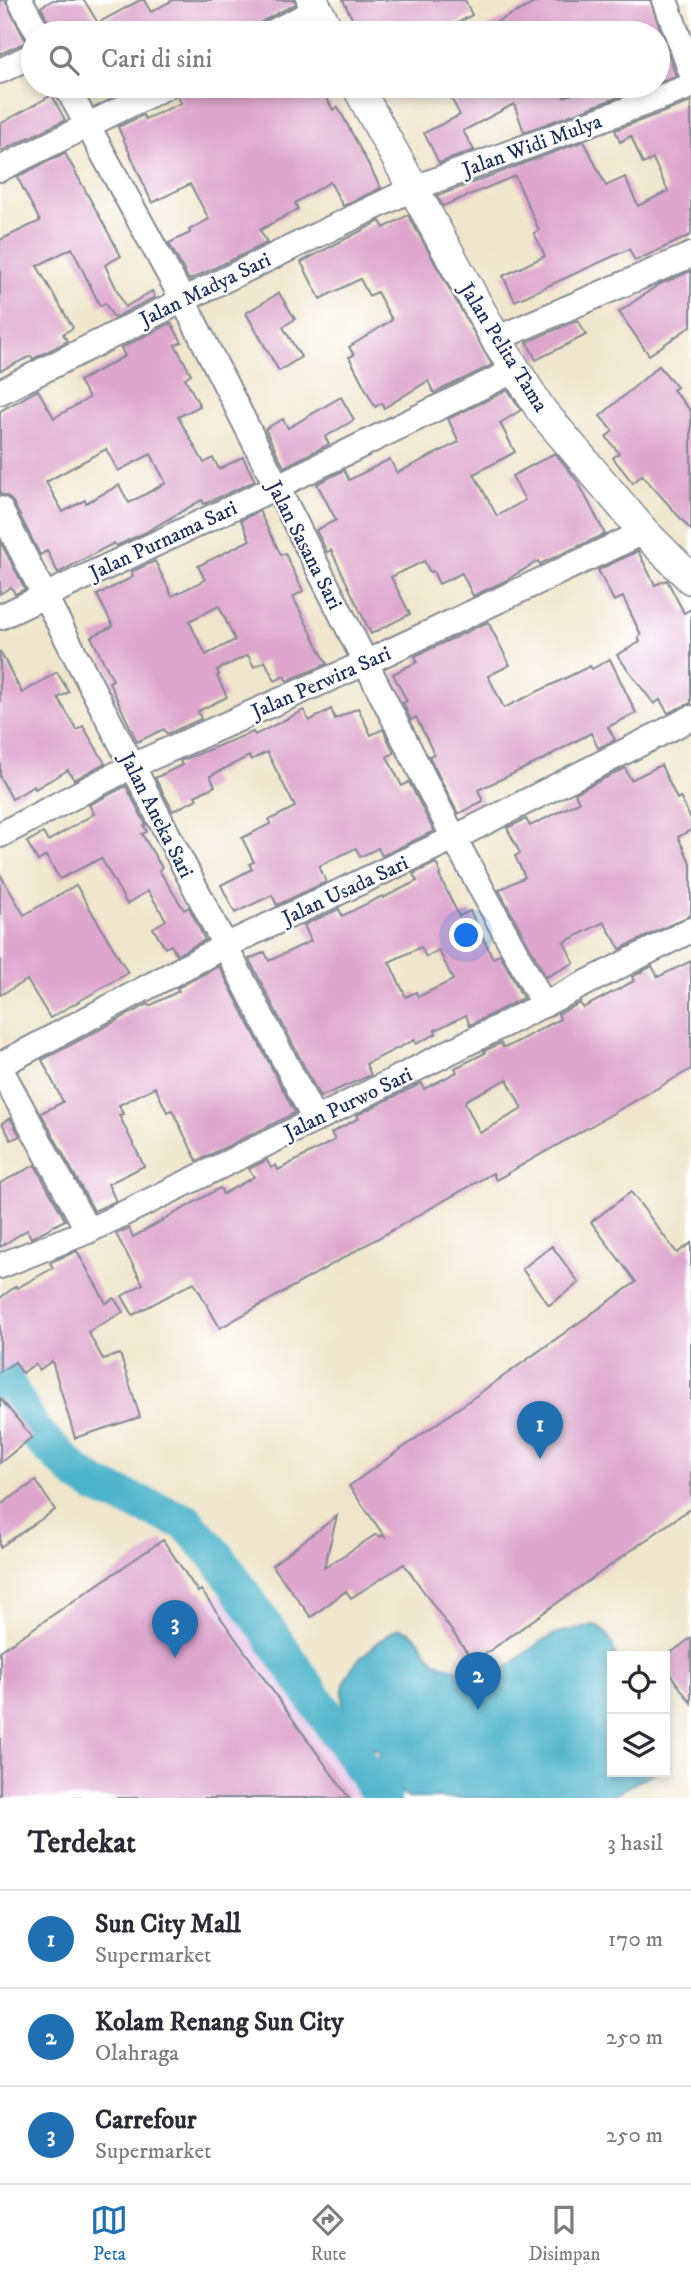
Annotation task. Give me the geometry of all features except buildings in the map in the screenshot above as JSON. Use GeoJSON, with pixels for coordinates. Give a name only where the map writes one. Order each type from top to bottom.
{"type":"FeatureCollection","features":[{"type":"Feature","properties":{"kind":"street"},"geometry":{"type":"LineString","coordinates":[[20,0],[31,21]]}},
{"type":"Feature","properties":{"kind":"street"},"geometry":{"type":"LineString","coordinates":[[665,0],[691,72]]}},
{"type":"Feature","properties":{"kind":"street"},"geometry":{"type":"LineString","coordinates":[[302,21],[320,14]]}},
{"type":"Feature","properties":{"kind":"street"},"geometry":{"type":"LineString","coordinates":[[0,71],[21,61]]}},
{"type":"Feature","properties":{"kind":"street","name":"Jalan Widi Mulya"},"geometry":{"type":"LineString","coordinates":[[670,94],[691,86]]}},
{"type":"Feature","properties":{"kind":"street","name":"Jalan Sasana Sari"},"geometry":{"type":"LineString","coordinates":[[72,98],[183,300],[454,838],[544,1005]]}},
{"type":"Feature","properties":{"kind":"street"},"geometry":{"type":"LineString","coordinates":[[0,169],[144,98]]}},
{"type":"Feature","properties":{"kind":"street","name":"Jalan Pelita Tama"},"geometry":{"type":"LineString","coordinates":[[363,98],[496,340],[541,410],[644,532],[691,579]]}},
{"type":"Feature","properties":{"kind":"street","name":"Jalan Widi Mulya"},"geometry":{"type":"LineString","coordinates":[[412,189],[658,98]]}},
{"type":"Feature","properties":{"kind":"street","name":"Jalan Madya Sari"},"geometry":{"type":"LineString","coordinates":[[0,392],[412,189]]}},
{"type":"Feature","properties":{"kind":"street"},"geometry":{"type":"LineString","coordinates":[[496,340],[691,255]]}},
{"type":"Feature","properties":{"kind":"street","name":"Jalan Purnama Sari"},"geometry":{"type":"LineString","coordinates":[[0,617],[515,370]]}},
{"type":"Feature","properties":{"kind":"street","name":"Jalan Aneka Sari"},"geometry":{"type":"LineString","coordinates":[[0,509],[316,1120]]}},
{"type":"Feature","properties":{"kind":"street","name":"Jalan Perwira Sari"},"geometry":{"type":"LineString","coordinates":[[0,835],[132,766],[365,663],[644,532]]}},
{"type":"Feature","properties":{"kind":"street","name":"Jalan Usada Sari"},"geometry":{"type":"LineString","coordinates":[[0,1067],[225,946],[454,838],[691,718]]}},
{"type":"Feature","properties":{"kind":"street","name":"Jalan Purwo Sari"},"geometry":{"type":"LineString","coordinates":[[0,1266],[88,1231],[316,1120],[691,930]]}},
{"type":"Feature","properties":{"kind":"street"},"geometry":{"type":"LineString","coordinates":[[0,1067],[88,1231]]}},
{"type":"Feature","properties":{"kind":"shaded area"},"geometry":{"type":"Polygon","coordinates":[[[235,1582],[384,1798],[0,1798],[0,1746],[235,1582]]]}},
{"type":"Feature","properties":{"kind":"water"},"geometry":{"type":"Polygon","coordinates":[[[593,1625],[609,1637],[615,1651],[607,1651],[607,1777],[646,1777],[608,1798],[408,1798],[393,1785],[383,1787],[370,1765],[381,1754],[349,1733],[342,1699],[350,1670],[382,1639],[399,1628],[407,1631],[417,1638],[430,1656],[440,1664],[474,1675],[505,1669],[541,1641],[558,1633],[593,1625]]]}},
{"type":"Feature","properties":{"kind":"waterway"},"geometry":{"type":"LineString","coordinates":[[0,1372],[33,1431],[79,1475],[96,1486],[186,1522],[218,1558],[383,1798]]}},
{"type":"Feature","properties":{"kind":"place","name":"Sun City Mall"},"geometry":{"type":"Point","coordinates":[540,1459]}},
{"type":"Feature","properties":{"kind":"place","name":"Carrefour"},"geometry":{"type":"Point","coordinates":[175,1658]}},
{"type":"Feature","properties":{"kind":"place","name":"Kolam Renang Sun City"},"geometry":{"type":"Point","coordinates":[478,1710]}}]}
